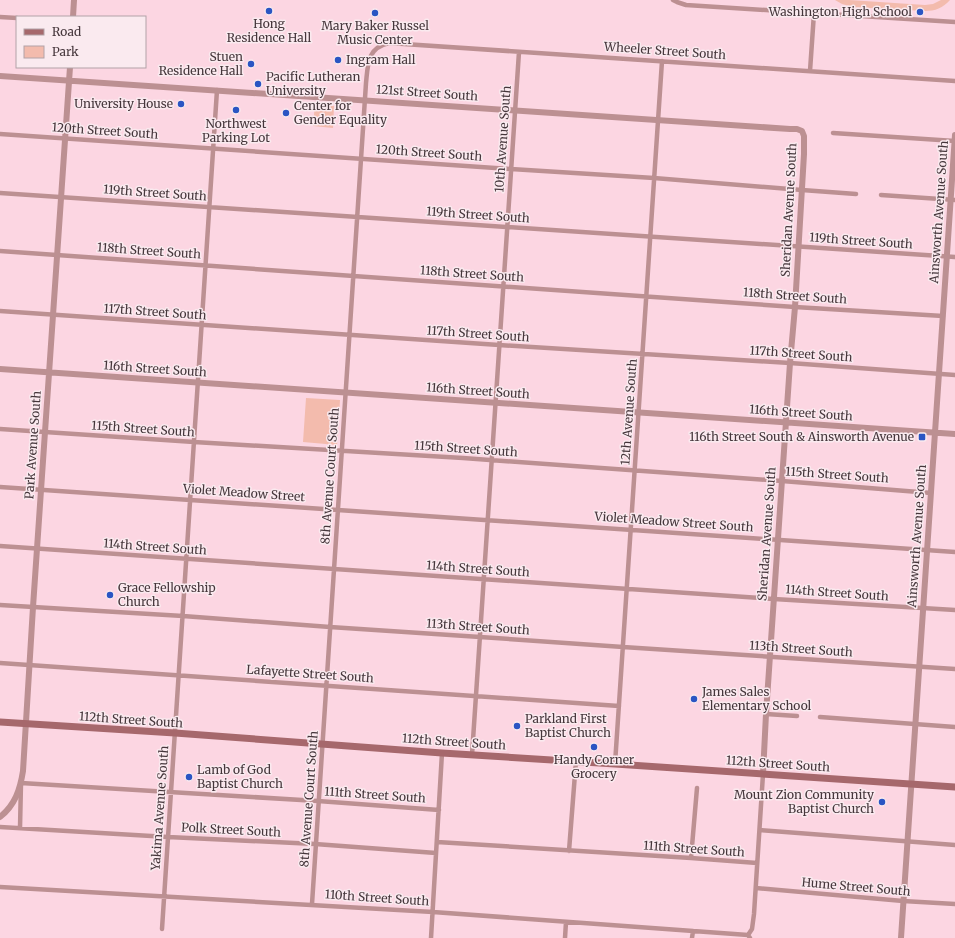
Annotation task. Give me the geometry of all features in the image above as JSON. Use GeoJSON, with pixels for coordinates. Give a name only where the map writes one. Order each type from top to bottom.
{"type":"FeatureCollection","features":[{"type":"Feature","properties":{"kind":"main road","name":"112th Street South"},"geometry":{"type":"LineString","coordinates":[[0,722],[955,787]]}},
{"type":"Feature","properties":{"kind":"street"},"geometry":{"type":"LineString","coordinates":[[73,16],[74,0]]}},
{"type":"Feature","properties":{"kind":"street"},"geometry":{"type":"LineString","coordinates":[[673,0],[686,5],[955,22]]}},
{"type":"Feature","properties":{"kind":"street"},"geometry":{"type":"LineString","coordinates":[[810,71],[814,13]]}},
{"type":"Feature","properties":{"kind":"street"},"geometry":{"type":"LineString","coordinates":[[0,17],[16,18]]}},
{"type":"Feature","properties":{"kind":"street","name":"Wheeler Street South"},"geometry":{"type":"LineString","coordinates":[[375,50],[382,45],[390,43],[955,81]]}},
{"type":"Feature","properties":{"kind":"street","name":"8th Avenue Court South"},"geometry":{"type":"LineString","coordinates":[[312,904],[365,100],[369,62],[375,50]]}},
{"type":"Feature","properties":{"kind":"street","name":"10th Avenue South"},"geometry":{"type":"LineString","coordinates":[[472,754],[519,52]]}},
{"type":"Feature","properties":{"kind":"street","name":"12th Avenue South"},"geometry":{"type":"LineString","coordinates":[[615,764],[662,61]]}},
{"type":"Feature","properties":{"kind":"street","name":"Park Avenue South"},"geometry":{"type":"LineString","coordinates":[[0,817],[8,810],[16,799],[23,771],[70,68]]}},
{"type":"Feature","properties":{"kind":"street","name":"121st Street South"},"geometry":{"type":"LineString","coordinates":[[0,76],[794,129],[803,132]]}},
{"type":"Feature","properties":{"kind":"street","name":"Yakima Avenue South"},"geometry":{"type":"LineString","coordinates":[[162,930],[217,90]]}},
{"type":"Feature","properties":{"kind":"street","name":"Sheridan Avenue South"},"geometry":{"type":"LineString","coordinates":[[749,937],[752,930],[760,830],[766,714],[795,307],[805,144],[803,132]]}},
{"type":"Feature","properties":{"kind":"street"},"geometry":{"type":"LineString","coordinates":[[833,133],[955,141]]}},
{"type":"Feature","properties":{"kind":"street","name":"120th Street South"},"geometry":{"type":"LineString","coordinates":[[0,134],[654,178],[856,194]]}},
{"type":"Feature","properties":{"kind":"street","name":"Ainsworth Avenue South"},"geometry":{"type":"LineString","coordinates":[[901,938],[947,257],[953,200],[955,135]]}},
{"type":"Feature","properties":{"kind":"street","name":"119th Street South"},"geometry":{"type":"LineString","coordinates":[[0,193],[955,257]]}},
{"type":"Feature","properties":{"kind":"street"},"geometry":{"type":"LineString","coordinates":[[881,195],[953,200]]}},
{"type":"Feature","properties":{"kind":"street","name":"118th Street South"},"geometry":{"type":"LineString","coordinates":[[0,251],[943,316]]}},
{"type":"Feature","properties":{"kind":"street","name":"117th Street South"},"geometry":{"type":"LineString","coordinates":[[0,311],[955,375]]}},
{"type":"Feature","properties":{"kind":"street","name":"116th Street South"},"geometry":{"type":"LineString","coordinates":[[0,369],[198,384],[955,434]]}},
{"type":"Feature","properties":{"kind":"street","name":"115th Street South"},"geometry":{"type":"LineString","coordinates":[[0,429],[492,460],[931,493]]}},
{"type":"Feature","properties":{"kind":"street","name":"Violet Meadow Street"},"geometry":{"type":"LineString","coordinates":[[0,487],[488,519]]}},
{"type":"Feature","properties":{"kind":"street","name":"Violet Meadow Street South"},"geometry":{"type":"LineString","coordinates":[[488,519],[955,552]]}},
{"type":"Feature","properties":{"kind":"street","name":"114th Street South"},"geometry":{"type":"LineString","coordinates":[[0,546],[955,610]]}},
{"type":"Feature","properties":{"kind":"street","name":"113th Street South"},"geometry":{"type":"LineString","coordinates":[[0,605],[183,616],[955,669]]}},
{"type":"Feature","properties":{"kind":"street","name":"Lafayette Street South"},"geometry":{"type":"LineString","coordinates":[[0,663],[619,706]]}},
{"type":"Feature","properties":{"kind":"street"},"geometry":{"type":"LineString","coordinates":[[766,714],[797,716]]}},
{"type":"Feature","properties":{"kind":"street"},"geometry":{"type":"LineString","coordinates":[[820,718],[955,727]]}},
{"type":"Feature","properties":{"kind":"street"},"geometry":{"type":"LineString","coordinates":[[431,938],[442,753]]}},
{"type":"Feature","properties":{"kind":"street"},"geometry":{"type":"LineString","coordinates":[[569,851],[576,761]]}},
{"type":"Feature","properties":{"kind":"street"},"geometry":{"type":"LineString","coordinates":[[20,828],[21,783]]}},
{"type":"Feature","properties":{"kind":"street","name":"111th Street South"},"geometry":{"type":"LineString","coordinates":[[21,783],[439,810]]}},
{"type":"Feature","properties":{"kind":"street"},"geometry":{"type":"LineString","coordinates":[[691,858],[697,788]]}},
{"type":"Feature","properties":{"kind":"street","name":"Polk Street South"},"geometry":{"type":"LineString","coordinates":[[0,827],[316,844],[436,853]]}},
{"type":"Feature","properties":{"kind":"street"},"geometry":{"type":"LineString","coordinates":[[760,830],[955,845]]}},
{"type":"Feature","properties":{"kind":"street","name":"111th Street South"},"geometry":{"type":"LineString","coordinates":[[437,842],[757,863]]}},
{"type":"Feature","properties":{"kind":"street","name":"110th Street South"},"geometry":{"type":"LineString","coordinates":[[0,887],[433,912],[693,931],[749,937]]}},
{"type":"Feature","properties":{"kind":"street","name":"Hume Street South"},"geometry":{"type":"LineString","coordinates":[[756,888],[955,904]]}},
{"type":"Feature","properties":{"kind":"street"},"geometry":{"type":"LineString","coordinates":[[564,938],[566,922]]}},
{"type":"Feature","properties":{"kind":"street"},"geometry":{"type":"LineString","coordinates":[[692,938],[693,931]]}},
{"type":"Feature","properties":{"kind":"green space"},"geometry":{"type":"Polygon","coordinates":[[[835,0],[925,5],[933,4],[941,0],[950,0],[939,8],[925,11],[853,7],[835,0]]]}},
{"type":"Feature","properties":{"kind":"green space"},"geometry":{"type":"Polygon","coordinates":[[[315,104],[334,106],[333,128],[313,126],[315,104]]]}},
{"type":"Feature","properties":{"kind":"green space"},"geometry":{"type":"Polygon","coordinates":[[[306,398],[340,400],[337,445],[303,442],[306,398]]]}},
{"type":"Feature","properties":{"kind":"place","name":"Hong Residence Hall"},"geometry":{"type":"Point","coordinates":[269,11]}},
{"type":"Feature","properties":{"kind":"place","name":"Washington High School"},"geometry":{"type":"Point","coordinates":[920,12]}},
{"type":"Feature","properties":{"kind":"place","name":"Mary Baker Russel Music Center"},"geometry":{"type":"Point","coordinates":[375,13]}},
{"type":"Feature","properties":{"kind":"place","name":"Ingram Hall"},"geometry":{"type":"Point","coordinates":[338,60]}},
{"type":"Feature","properties":{"kind":"place","name":"Stuen Residence Hall"},"geometry":{"type":"Point","coordinates":[251,64]}},
{"type":"Feature","properties":{"kind":"place","name":"Pacific Lutheran University"},"geometry":{"type":"Point","coordinates":[258,84]}},
{"type":"Feature","properties":{"kind":"place","name":"University House"},"geometry":{"type":"Point","coordinates":[181,104]}},
{"type":"Feature","properties":{"kind":"place","name":"Northwest Parking Lot"},"geometry":{"type":"Point","coordinates":[236,110]}},
{"type":"Feature","properties":{"kind":"place","name":"Center for Gender Equality"},"geometry":{"type":"Point","coordinates":[286,113]}},
{"type":"Feature","properties":{"kind":"place","name":"116th Street South & Ainsworth Avenue"},"geometry":{"type":"Point","coordinates":[922,437]}},
{"type":"Feature","properties":{"kind":"place","name":"Grace Fellowship Church"},"geometry":{"type":"Point","coordinates":[110,595]}},
{"type":"Feature","properties":{"kind":"place","name":"James Sales Elementary School"},"geometry":{"type":"Point","coordinates":[694,699]}},
{"type":"Feature","properties":{"kind":"place","name":"Parkland First Baptist Church"},"geometry":{"type":"Point","coordinates":[517,726]}},
{"type":"Feature","properties":{"kind":"place","name":"Handy Corner Grocery"},"geometry":{"type":"Point","coordinates":[594,747]}},
{"type":"Feature","properties":{"kind":"place","name":"Lamb of God Baptist Church"},"geometry":{"type":"Point","coordinates":[189,777]}},
{"type":"Feature","properties":{"kind":"place","name":"Mount Zion Community Baptist Church"},"geometry":{"type":"Point","coordinates":[882,802]}}]}
